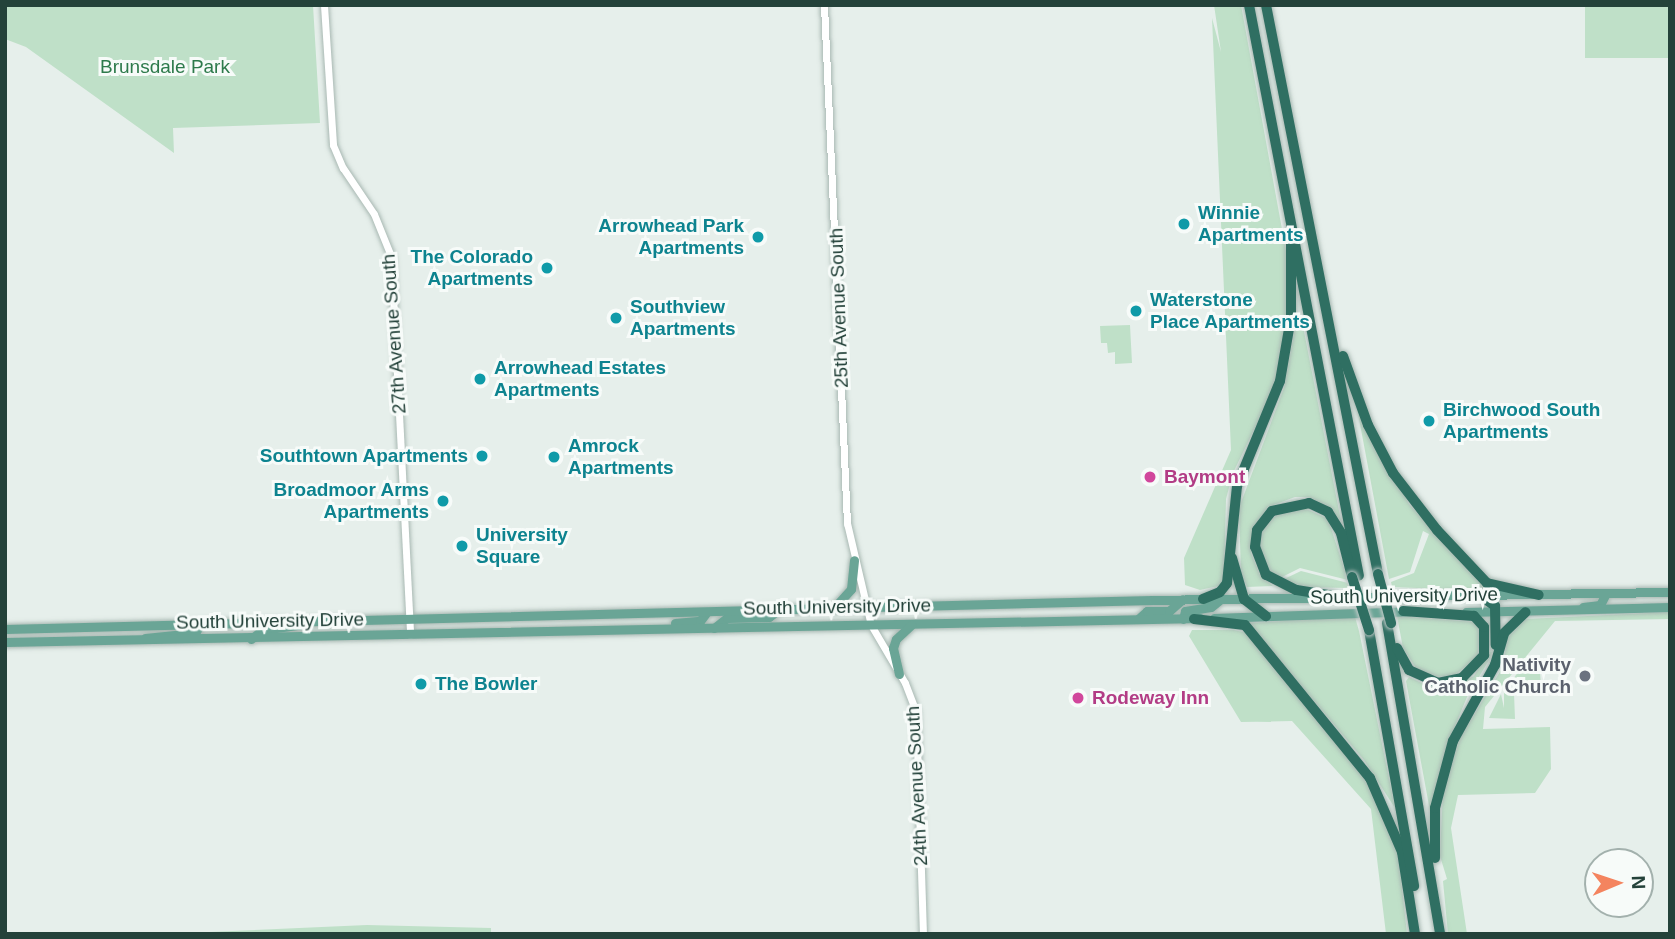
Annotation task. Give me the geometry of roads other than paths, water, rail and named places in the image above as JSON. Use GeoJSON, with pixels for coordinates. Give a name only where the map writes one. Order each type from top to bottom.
{"type":"FeatureCollection","features":[{"type":"Feature","properties":{"kind":"highway"},"geometry":{"type":"LineString","coordinates":[[1249,5],[1356,576],[1369,630],[1409,841],[1417,934]]}},
{"type":"Feature","properties":{"kind":"highway"},"geometry":{"type":"LineString","coordinates":[[1266,5],[1329,307],[1389,623],[1440,934]]}},
{"type":"Feature","properties":{"kind":"highway"},"geometry":{"type":"LineString","coordinates":[[1203,599],[1227,583],[1229,531],[1237,486],[1273,404],[1285,360],[1291,317],[1291,221]]}},
{"type":"Feature","properties":{"kind":"highway"},"geometry":{"type":"LineString","coordinates":[[1329,307],[1368,425],[1393,473],[1487,583],[1539,594]]}},
{"type":"Feature","properties":{"kind":"highway"},"geometry":{"type":"LineString","coordinates":[[1334,596],[1296,590],[1266,575],[1255,547],[1257,530],[1272,511],[1309,503],[1328,512],[1341,533],[1356,576]]}},
{"type":"Feature","properties":{"kind":"highway"},"geometry":{"type":"LineString","coordinates":[[1229,531],[1244,599],[1265,616]]}},
{"type":"Feature","properties":{"kind":"highway"},"geometry":{"type":"LineString","coordinates":[[1478,594],[1492,601],[1497,655]]}},
{"type":"Feature","properties":{"kind":"highway"},"geometry":{"type":"LineString","coordinates":[[1389,623],[1399,656],[1409,670],[1425,679],[1438,682],[1462,678],[1484,655],[1484,628],[1474,617],[1403,611]]}},
{"type":"Feature","properties":{"kind":"highway"},"geometry":{"type":"LineString","coordinates":[[1434,892],[1436,808],[1442,774],[1468,708],[1497,655],[1507,627],[1525,612]]}},
{"type":"Feature","properties":{"kind":"highway"},"geometry":{"type":"LineString","coordinates":[[1189,619],[1245,625],[1370,778],[1402,852],[1417,934]]}},
{"type":"Feature","properties":{"kind":"main road"},"geometry":{"type":"LineString","coordinates":[[833,609],[851,589],[853,560]]}},
{"type":"Feature","properties":{"kind":"main road","name":"South University Drive"},"geometry":{"type":"LineString","coordinates":[[5,628],[706,613],[1183,599],[1670,592]]}},
{"type":"Feature","properties":{"kind":"main road"},"geometry":{"type":"LineString","coordinates":[[1525,612],[1600,606],[1605,595]]}},
{"type":"Feature","properties":{"kind":"main road"},"geometry":{"type":"LineString","coordinates":[[1138,619],[1147,611],[1168,611],[1183,599]]}},
{"type":"Feature","properties":{"kind":"main road"},"geometry":{"type":"LineString","coordinates":[[1189,619],[1185,611],[1211,607],[1221,599]]}},
{"type":"Feature","properties":{"kind":"main road","name":"South University Drive"},"geometry":{"type":"LineString","coordinates":[[5,642],[251,639],[1670,607]]}},
{"type":"Feature","properties":{"kind":"main road"},"geometry":{"type":"LineString","coordinates":[[714,628],[727,618],[769,617],[778,611]]}},
{"type":"Feature","properties":{"kind":"main road"},"geometry":{"type":"LineString","coordinates":[[653,629],[664,623],[700,621],[706,613]]}},
{"type":"Feature","properties":{"kind":"main road"},"geometry":{"type":"LineString","coordinates":[[251,639],[262,630],[289,630],[304,622]]}},
{"type":"Feature","properties":{"kind":"main road"},"geometry":{"type":"LineString","coordinates":[[899,674],[895,639],[916,623]]}},
{"type":"Feature","properties":{"kind":"main road"},"geometry":{"type":"LineString","coordinates":[[141,641],[150,635],[195,633],[200,625]]}},
{"type":"Feature","properties":{"kind":"street","name":"27th Avenue South"},"geometry":{"type":"LineString","coordinates":[[324,5],[334,145],[379,225],[391,256],[411,635]]}},
{"type":"Feature","properties":{"kind":"street","name":"25th Avenue South"},"geometry":{"type":"LineString","coordinates":[[824,5],[847,523],[853,560],[870,608]]}},
{"type":"Feature","properties":{"kind":"street","name":"24th Avenue South"},"geometry":{"type":"LineString","coordinates":[[870,608],[871,625],[912,698],[917,727],[923,934]]}},
{"type":"Feature","properties":{"kind":"place","name":"Winnie Apartments"},"geometry":{"type":"Point","coordinates":[1184,224]}},
{"type":"Feature","properties":{"kind":"place","name":"Arrowhead Park Apartments"},"geometry":{"type":"Point","coordinates":[758,237]}},
{"type":"Feature","properties":{"kind":"place","name":"The Colorado Apartments"},"geometry":{"type":"Point","coordinates":[547,268]}},
{"type":"Feature","properties":{"kind":"place","name":"Waterstone Place Apartments"},"geometry":{"type":"Point","coordinates":[1136,311]}},
{"type":"Feature","properties":{"kind":"place","name":"Southview Apartments"},"geometry":{"type":"Point","coordinates":[616,318]}},
{"type":"Feature","properties":{"kind":"place","name":"Arrowhead Estates Apartments"},"geometry":{"type":"Point","coordinates":[480,379]}},
{"type":"Feature","properties":{"kind":"place","name":"Birchwood South Apartments"},"geometry":{"type":"Point","coordinates":[1429,421]}},
{"type":"Feature","properties":{"kind":"place","name":"Southtown Apartments"},"geometry":{"type":"Point","coordinates":[482,456]}},
{"type":"Feature","properties":{"kind":"place","name":"Amrock Apartments"},"geometry":{"type":"Point","coordinates":[554,457]}},
{"type":"Feature","properties":{"kind":"place","name":"Baymont"},"geometry":{"type":"Point","coordinates":[1150,477]}},
{"type":"Feature","properties":{"kind":"place","name":"Broadmoor Arms Apartments"},"geometry":{"type":"Point","coordinates":[443,501]}},
{"type":"Feature","properties":{"kind":"place","name":"University Square"},"geometry":{"type":"Point","coordinates":[462,546]}},
{"type":"Feature","properties":{"kind":"place","name":"Nativity Catholic Church"},"geometry":{"type":"Point","coordinates":[1585,676]}},
{"type":"Feature","properties":{"kind":"place","name":"The Bowler"},"geometry":{"type":"Point","coordinates":[421,684]}},
{"type":"Feature","properties":{"kind":"place","name":"Rodeway Inn"},"geometry":{"type":"Point","coordinates":[1078,698]}},
{"type":"Feature","properties":{"kind":"park label","name":"Brunsdale Park"},"geometry":{"type":"Point","coordinates":[165,67]}}]}
